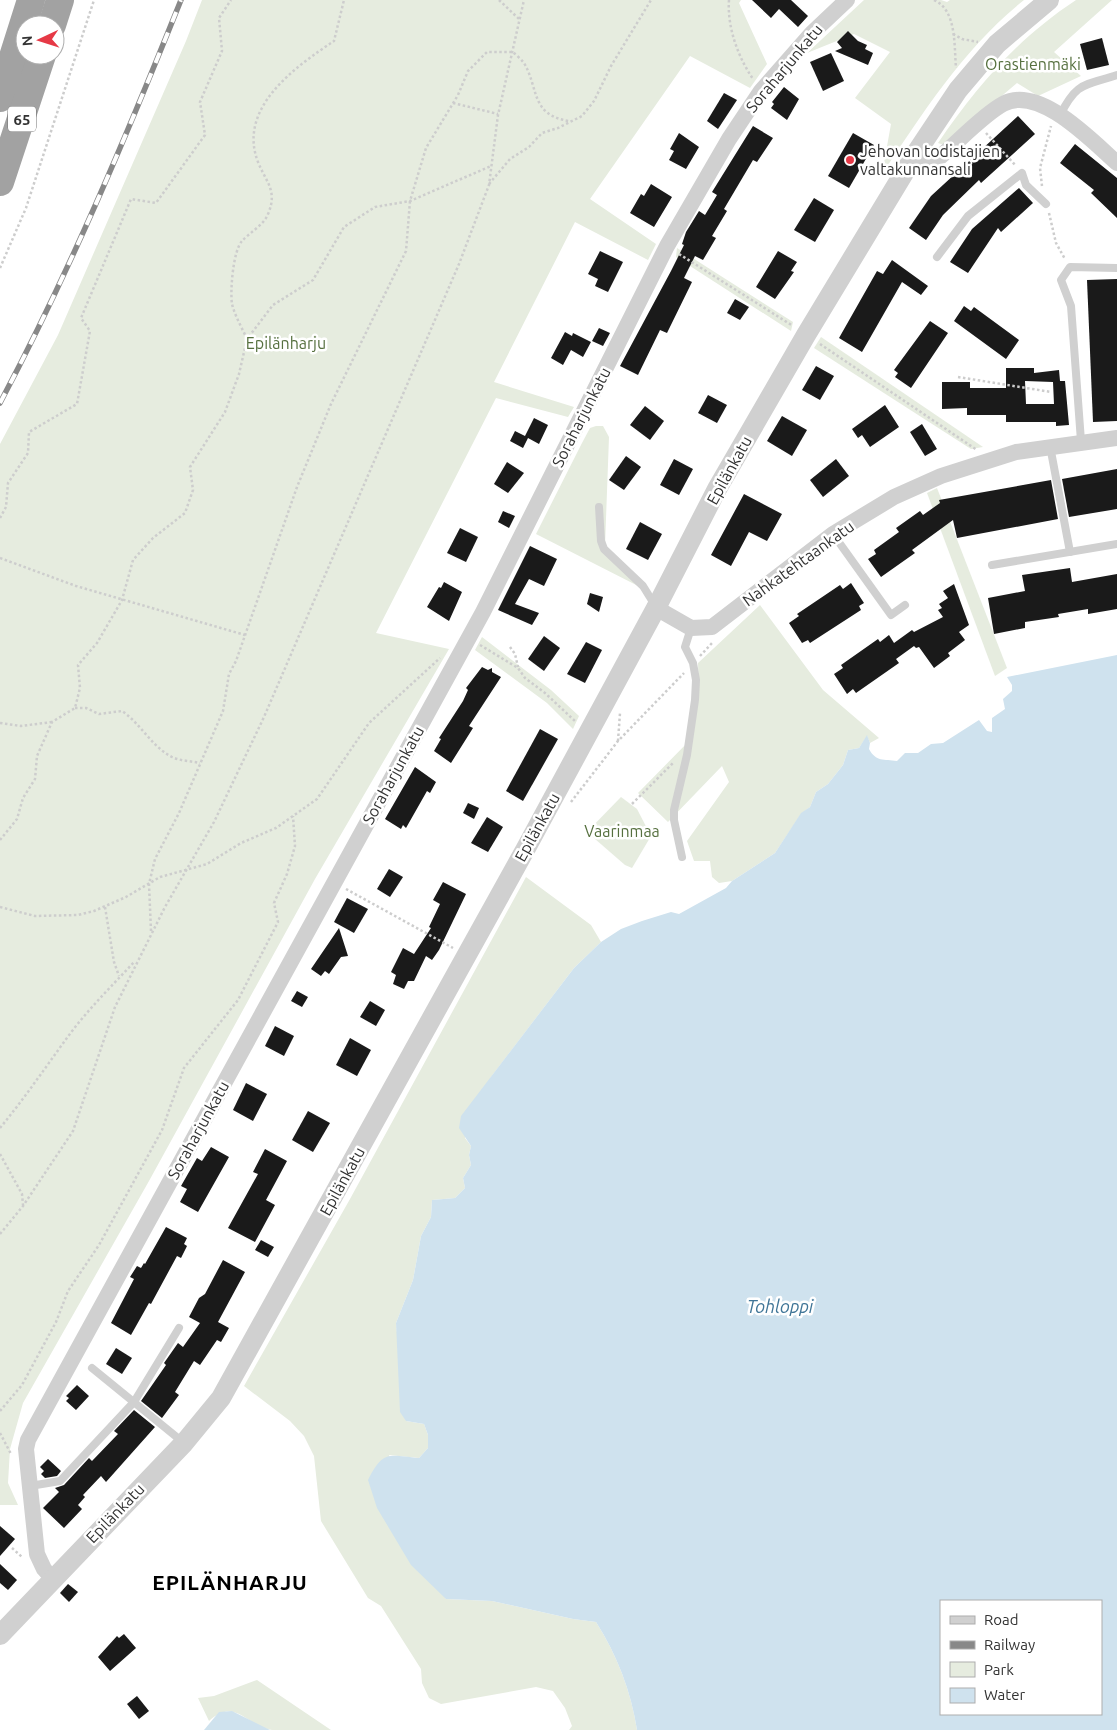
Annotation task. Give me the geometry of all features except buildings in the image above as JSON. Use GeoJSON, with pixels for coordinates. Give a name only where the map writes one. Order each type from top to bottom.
{"type":"FeatureCollection","features":[{"type":"Feature","properties":{"kind":"highway","name":"65"},"geometry":{"type":"LineString","coordinates":[[0,98],[31,0]]}},
{"type":"Feature","properties":{"kind":"highway"},"geometry":{"type":"LineString","coordinates":[[55,15],[60,0]]}},
{"type":"Feature","properties":{"kind":"highway","name":"65"},"geometry":{"type":"LineString","coordinates":[[0,182],[39,65]]}},
{"type":"Feature","properties":{"kind":"street","name":"Soraharjunkatu"},"geometry":{"type":"LineString","coordinates":[[53,1579],[44,1569],[37,1554],[26,1449],[28,1440],[469,637],[667,246],[729,139],[761,91],[812,33],[848,0]]}},
{"type":"Feature","properties":{"kind":"street","name":"Epilänkatu"},"geometry":{"type":"LineString","coordinates":[[0,1635],[184,1443],[212,1410],[236,1372],[656,608],[801,331],[958,90],[998,44],[1050,0]]}},
{"type":"Feature","properties":{"kind":"street"},"geometry":{"type":"LineString","coordinates":[[916,153],[926,159],[933,160],[1003,104],[1024,100],[1057,113],[1117,164]]}},
{"type":"Feature","properties":{"kind":"street","name":"Nahkatehtaankatu"},"geometry":{"type":"LineString","coordinates":[[691,628],[708,628],[720,623],[762,587],[833,534],[894,497],[941,476],[984,461],[1050,446],[1117,438]]}},
{"type":"Feature","properties":{"kind":"street"},"geometry":{"type":"LineString","coordinates":[[656,608],[691,628]]}},
{"type":"Feature","properties":{"kind":"lane"},"geometry":{"type":"LineString","coordinates":[[1057,113],[1078,87],[1117,76]]}},
{"type":"Feature","properties":{"kind":"lane"},"geometry":{"type":"LineString","coordinates":[[937,257],[968,216],[1022,173],[1026,185],[1046,204]]}},
{"type":"Feature","properties":{"kind":"lane"},"geometry":{"type":"LineString","coordinates":[[1081,441],[1070,306],[1061,280],[1070,267],[1117,268]]}},
{"type":"Feature","properties":{"kind":"lane"},"geometry":{"type":"LineString","coordinates":[[1050,446],[1070,552]]}},
{"type":"Feature","properties":{"kind":"lane"},"geometry":{"type":"LineString","coordinates":[[599,507],[601,541],[604,549],[643,586],[656,608]]}},
{"type":"Feature","properties":{"kind":"lane"},"geometry":{"type":"LineString","coordinates":[[833,534],[891,615],[904,605]]}},
{"type":"Feature","properties":{"kind":"lane"},"geometry":{"type":"LineString","coordinates":[[992,566],[1117,544]]}},
{"type":"Feature","properties":{"kind":"lane"},"geometry":{"type":"LineString","coordinates":[[682,857],[674,810],[688,749],[696,700],[696,680],[693,663],[685,647],[691,628]]}},
{"type":"Feature","properties":{"kind":"lane"},"geometry":{"type":"LineString","coordinates":[[30,1486],[60,1481],[134,1402],[179,1328]]}},
{"type":"Feature","properties":{"kind":"lane"},"geometry":{"type":"LineString","coordinates":[[92,1368],[184,1443]]}},
{"type":"Feature","properties":{"kind":"path"},"geometry":{"type":"LineString","coordinates":[[0,268],[26,208],[94,0]]}},
{"type":"Feature","properties":{"kind":"path"},"geometry":{"type":"LineString","coordinates":[[0,518],[6,507],[8,482],[28,453],[29,432],[77,404],[90,331],[82,318],[131,199],[156,203],[206,135],[200,102],[222,51],[219,18],[231,0]]}},
{"type":"Feature","properties":{"kind":"path"},"geometry":{"type":"LineString","coordinates":[[246,339],[232,304],[233,268],[240,243],[268,216],[273,191],[258,161],[252,138],[262,105],[282,82],[309,58],[334,41],[344,0]]}},
{"type":"Feature","properties":{"kind":"path"},"geometry":{"type":"LineString","coordinates":[[499,0],[519,19]]}},
{"type":"Feature","properties":{"kind":"path"},"geometry":{"type":"LineString","coordinates":[[0,1234],[23,1206],[73,1131],[115,1007],[138,958],[214,822],[264,717],[459,264],[489,185],[498,114],[524,0]]}},
{"type":"Feature","properties":{"kind":"path"},"geometry":{"type":"LineString","coordinates":[[489,185],[510,159],[529,147],[542,133],[558,128],[582,116],[594,101],[611,66],[651,0]]}},
{"type":"Feature","properties":{"kind":"path"},"geometry":{"type":"LineString","coordinates":[[728,0],[727,18],[733,38],[748,71],[761,91]]}},
{"type":"Feature","properties":{"kind":"path"},"geometry":{"type":"LineString","coordinates":[[934,0],[942,4],[947,11],[953,34],[956,72]]}},
{"type":"Feature","properties":{"kind":"path"},"geometry":{"type":"LineString","coordinates":[[953,34],[962,39],[982,42]]}},
{"type":"Feature","properties":{"kind":"path"},"geometry":{"type":"LineString","coordinates":[[152,933],[149,884],[155,859],[179,813],[222,711],[229,674],[245,636],[297,486],[324,422],[406,251],[410,201],[426,148],[453,103],[468,71],[487,52],[513,52],[524,64],[531,85],[544,111],[555,119],[569,122]]}},
{"type":"Feature","properties":{"kind":"path"},"geometry":{"type":"LineString","coordinates":[[453,103],[498,114]]}},
{"type":"Feature","properties":{"kind":"path"},"geometry":{"type":"LineString","coordinates":[[1057,113],[1040,168],[1046,204],[1056,243],[1070,267]]}},
{"type":"Feature","properties":{"kind":"path"},"geometry":{"type":"LineString","coordinates":[[991,139],[1008,159]]}},
{"type":"Feature","properties":{"kind":"path"},"geometry":{"type":"LineString","coordinates":[[75,708],[80,688],[78,664],[97,643],[122,600],[133,560],[153,538],[185,513],[192,490],[190,467],[225,412],[239,374],[246,339],[273,305],[313,280],[344,227],[375,207],[410,201],[491,166]]}},
{"type":"Feature","properties":{"kind":"path"},"geometry":{"type":"LineString","coordinates":[[674,251],[801,331],[975,446],[984,461]]}},
{"type":"Feature","properties":{"kind":"path"},"geometry":{"type":"LineString","coordinates":[[958,377],[1051,392]]}},
{"type":"Feature","properties":{"kind":"path"},"geometry":{"type":"LineString","coordinates":[[0,558],[76,586],[245,636]]}},
{"type":"Feature","properties":{"kind":"path"},"geometry":{"type":"LineString","coordinates":[[469,637],[490,653],[497,654],[518,668],[525,678],[545,692],[579,726]]}},
{"type":"Feature","properties":{"kind":"path"},"geometry":{"type":"LineString","coordinates":[[571,803],[618,741],[720,637]]}},
{"type":"Feature","properties":{"kind":"path"},"geometry":{"type":"LineString","coordinates":[[510,647],[515,654],[518,668]]}},
{"type":"Feature","properties":{"kind":"path"},"geometry":{"type":"LineString","coordinates":[[0,907],[35,916],[78,915],[105,906],[160,877],[207,864],[241,843],[276,828],[317,799],[369,724],[432,665]]}},
{"type":"Feature","properties":{"kind":"path"},"geometry":{"type":"LineString","coordinates":[[0,724],[21,726],[52,722],[75,708],[86,708],[99,714],[122,711],[136,720],[150,740],[172,757],[200,763]]}},
{"type":"Feature","properties":{"kind":"path"},"geometry":{"type":"LineString","coordinates":[[0,840],[17,819],[23,798],[35,779],[37,756],[52,722]]}},
{"type":"Feature","properties":{"kind":"path"},"geometry":{"type":"LineString","coordinates":[[632,804],[688,749]]}},
{"type":"Feature","properties":{"kind":"path"},"geometry":{"type":"LineString","coordinates":[[0,1411],[22,1385],[56,1322],[68,1291],[99,1245],[162,1130],[184,1068],[238,1000],[278,922],[274,903],[288,874],[295,846],[293,816]]}},
{"type":"Feature","properties":{"kind":"path"},"geometry":{"type":"LineString","coordinates":[[360,896],[457,950]]}},
{"type":"Feature","properties":{"kind":"path"},"geometry":{"type":"LineString","coordinates":[[105,906],[114,962],[119,976]]}},
{"type":"Feature","properties":{"kind":"path"},"geometry":{"type":"LineString","coordinates":[[0,1128],[33,1088],[65,1041],[119,976],[138,958]]}},
{"type":"Feature","properties":{"kind":"path"},"geometry":{"type":"LineString","coordinates":[[0,1154],[22,1194],[23,1206]]}},
{"type":"Feature","properties":{"kind":"path"},"geometry":{"type":"LineString","coordinates":[[12,1548],[27,1562]]}},
{"type":"Feature","properties":{"kind":"green space","name":"Epilänharju"},"geometry":{"type":"Polygon","coordinates":[[[202,0],[741,0],[739,3],[767,64],[750,88],[690,56],[590,199],[656,244],[648,260],[575,222],[494,382],[574,407],[568,417],[496,398],[376,633],[449,649],[315,879],[149,1181],[23,1403],[10,1449],[8,1483],[18,1505],[0,1505],[0,444],[58,335],[202,0]]]}},
{"type":"Feature","properties":{"kind":"green space"},"geometry":{"type":"Polygon","coordinates":[[[864,0],[941,0],[947,2],[950,0],[1024,0],[982,39],[946,81],[882,174],[891,124],[855,98],[890,52],[854,34],[807,53],[864,0]]]}},
{"type":"Feature","properties":{"kind":"green space","name":"Orastienmäki"},"geometry":{"type":"Polygon","coordinates":[[[1076,0],[1112,0],[1054,52],[1081,76],[1038,96],[1017,83],[944,145],[938,143],[968,102],[1000,64],[1035,31],[1076,0]]]}},
{"type":"Feature","properties":{"kind":"green space"},"geometry":{"type":"Polygon","coordinates":[[[677,248],[793,322],[791,331],[676,257],[677,248]]]}},
{"type":"Feature","properties":{"kind":"green space"},"geometry":{"type":"Polygon","coordinates":[[[821,337],[983,447],[971,449],[814,348],[821,337]]]}},
{"type":"Feature","properties":{"kind":"green space"},"geometry":{"type":"Polygon","coordinates":[[[603,426],[609,437],[605,546],[644,589],[536,534],[590,428],[603,426]]]}},
{"type":"Feature","properties":{"kind":"green space"},"geometry":{"type":"Polygon","coordinates":[[[937,488],[1007,668],[995,676],[927,493],[937,488]]]}},
{"type":"Feature","properties":{"kind":"green space"},"geometry":{"type":"Polygon","coordinates":[[[760,605],[823,690],[879,738],[870,743],[867,736],[859,748],[848,750],[843,765],[828,784],[816,792],[810,807],[801,814],[775,853],[732,881],[719,883],[712,877],[710,861],[694,861],[687,841],[729,782],[722,766],[668,822],[638,793],[693,737],[699,695],[698,663],[760,605]]]}},
{"type":"Feature","properties":{"kind":"green space"},"geometry":{"type":"Polygon","coordinates":[[[482,637],[551,690],[579,716],[573,729],[547,703],[475,650],[482,637]]]}},
{"type":"Feature","properties":{"kind":"green space","name":"Vaarinmaa"},"geometry":{"type":"Polygon","coordinates":[[[621,797],[637,809],[651,836],[632,868],[625,865],[587,832],[621,797]]]}},
{"type":"Feature","properties":{"kind":"green space"},"geometry":{"type":"Polygon","coordinates":[[[526,877],[591,925],[601,942],[574,968],[491,1077],[465,1138],[471,1146],[469,1155],[471,1165],[463,1178],[465,1188],[455,1198],[432,1200],[431,1217],[421,1236],[413,1280],[396,1323],[406,1421],[424,1424],[428,1435],[428,1448],[419,1458],[389,1455],[446,1599],[492,1601],[573,1619],[596,1622],[610,1647],[627,1687],[637,1730],[569,1730],[572,1726],[565,1708],[553,1691],[536,1687],[441,1704],[429,1698],[422,1683],[421,1669],[381,1606],[368,1598],[321,1521],[314,1456],[304,1436],[290,1421],[244,1386],[350,1199],[526,877]]]}},
{"type":"Feature","properties":{"kind":"green space"},"geometry":{"type":"Polygon","coordinates":[[[257,1680],[331,1730],[272,1730],[255,1724],[234,1712],[218,1714],[209,1721],[198,1698],[214,1696],[257,1680]]]}},
{"type":"Feature","properties":{"kind":"water","name":"Tohloppi"},"geometry":{"type":"Polygon","coordinates":[[[1117,655],[1117,1730],[637,1730],[627,1687],[610,1647],[596,1622],[573,1619],[492,1601],[446,1599],[411,1565],[377,1508],[368,1480],[378,1463],[383,1459],[393,1456],[419,1458],[428,1448],[428,1435],[424,1424],[406,1421],[400,1412],[396,1323],[413,1280],[421,1236],[431,1217],[432,1200],[455,1198],[465,1188],[463,1178],[471,1165],[469,1155],[471,1146],[459,1128],[461,1116],[574,968],[601,942],[621,929],[642,921],[671,912],[679,914],[726,888],[732,881],[775,853],[801,813],[810,807],[816,792],[828,784],[843,765],[848,750],[859,748],[867,735],[870,743],[869,749],[874,756],[897,761],[905,753],[918,753],[931,744],[943,743],[979,720],[987,731],[992,732],[992,718],[1005,709],[1003,699],[1012,691],[1012,685],[1007,677],[1117,655]]]}},
{"type":"Feature","properties":{"kind":"water"},"geometry":{"type":"Polygon","coordinates":[[[232,1711],[270,1730],[204,1730],[219,1712],[232,1711]]]}},
{"type":"Feature","properties":{"kind":"railway"},"geometry":{"type":"LineString","coordinates":[[0,403],[50,304],[96,204],[181,0]]}},
{"type":"Feature","properties":{"kind":"place","name":"Jehovan todistajien valtakunnansali"},"geometry":{"type":"Point","coordinates":[850,160]}},
{"type":"Feature","properties":{"kind":"district","name":"EPILÄNHARJU"},"geometry":{"type":"Point","coordinates":[230,1582]}}]}
